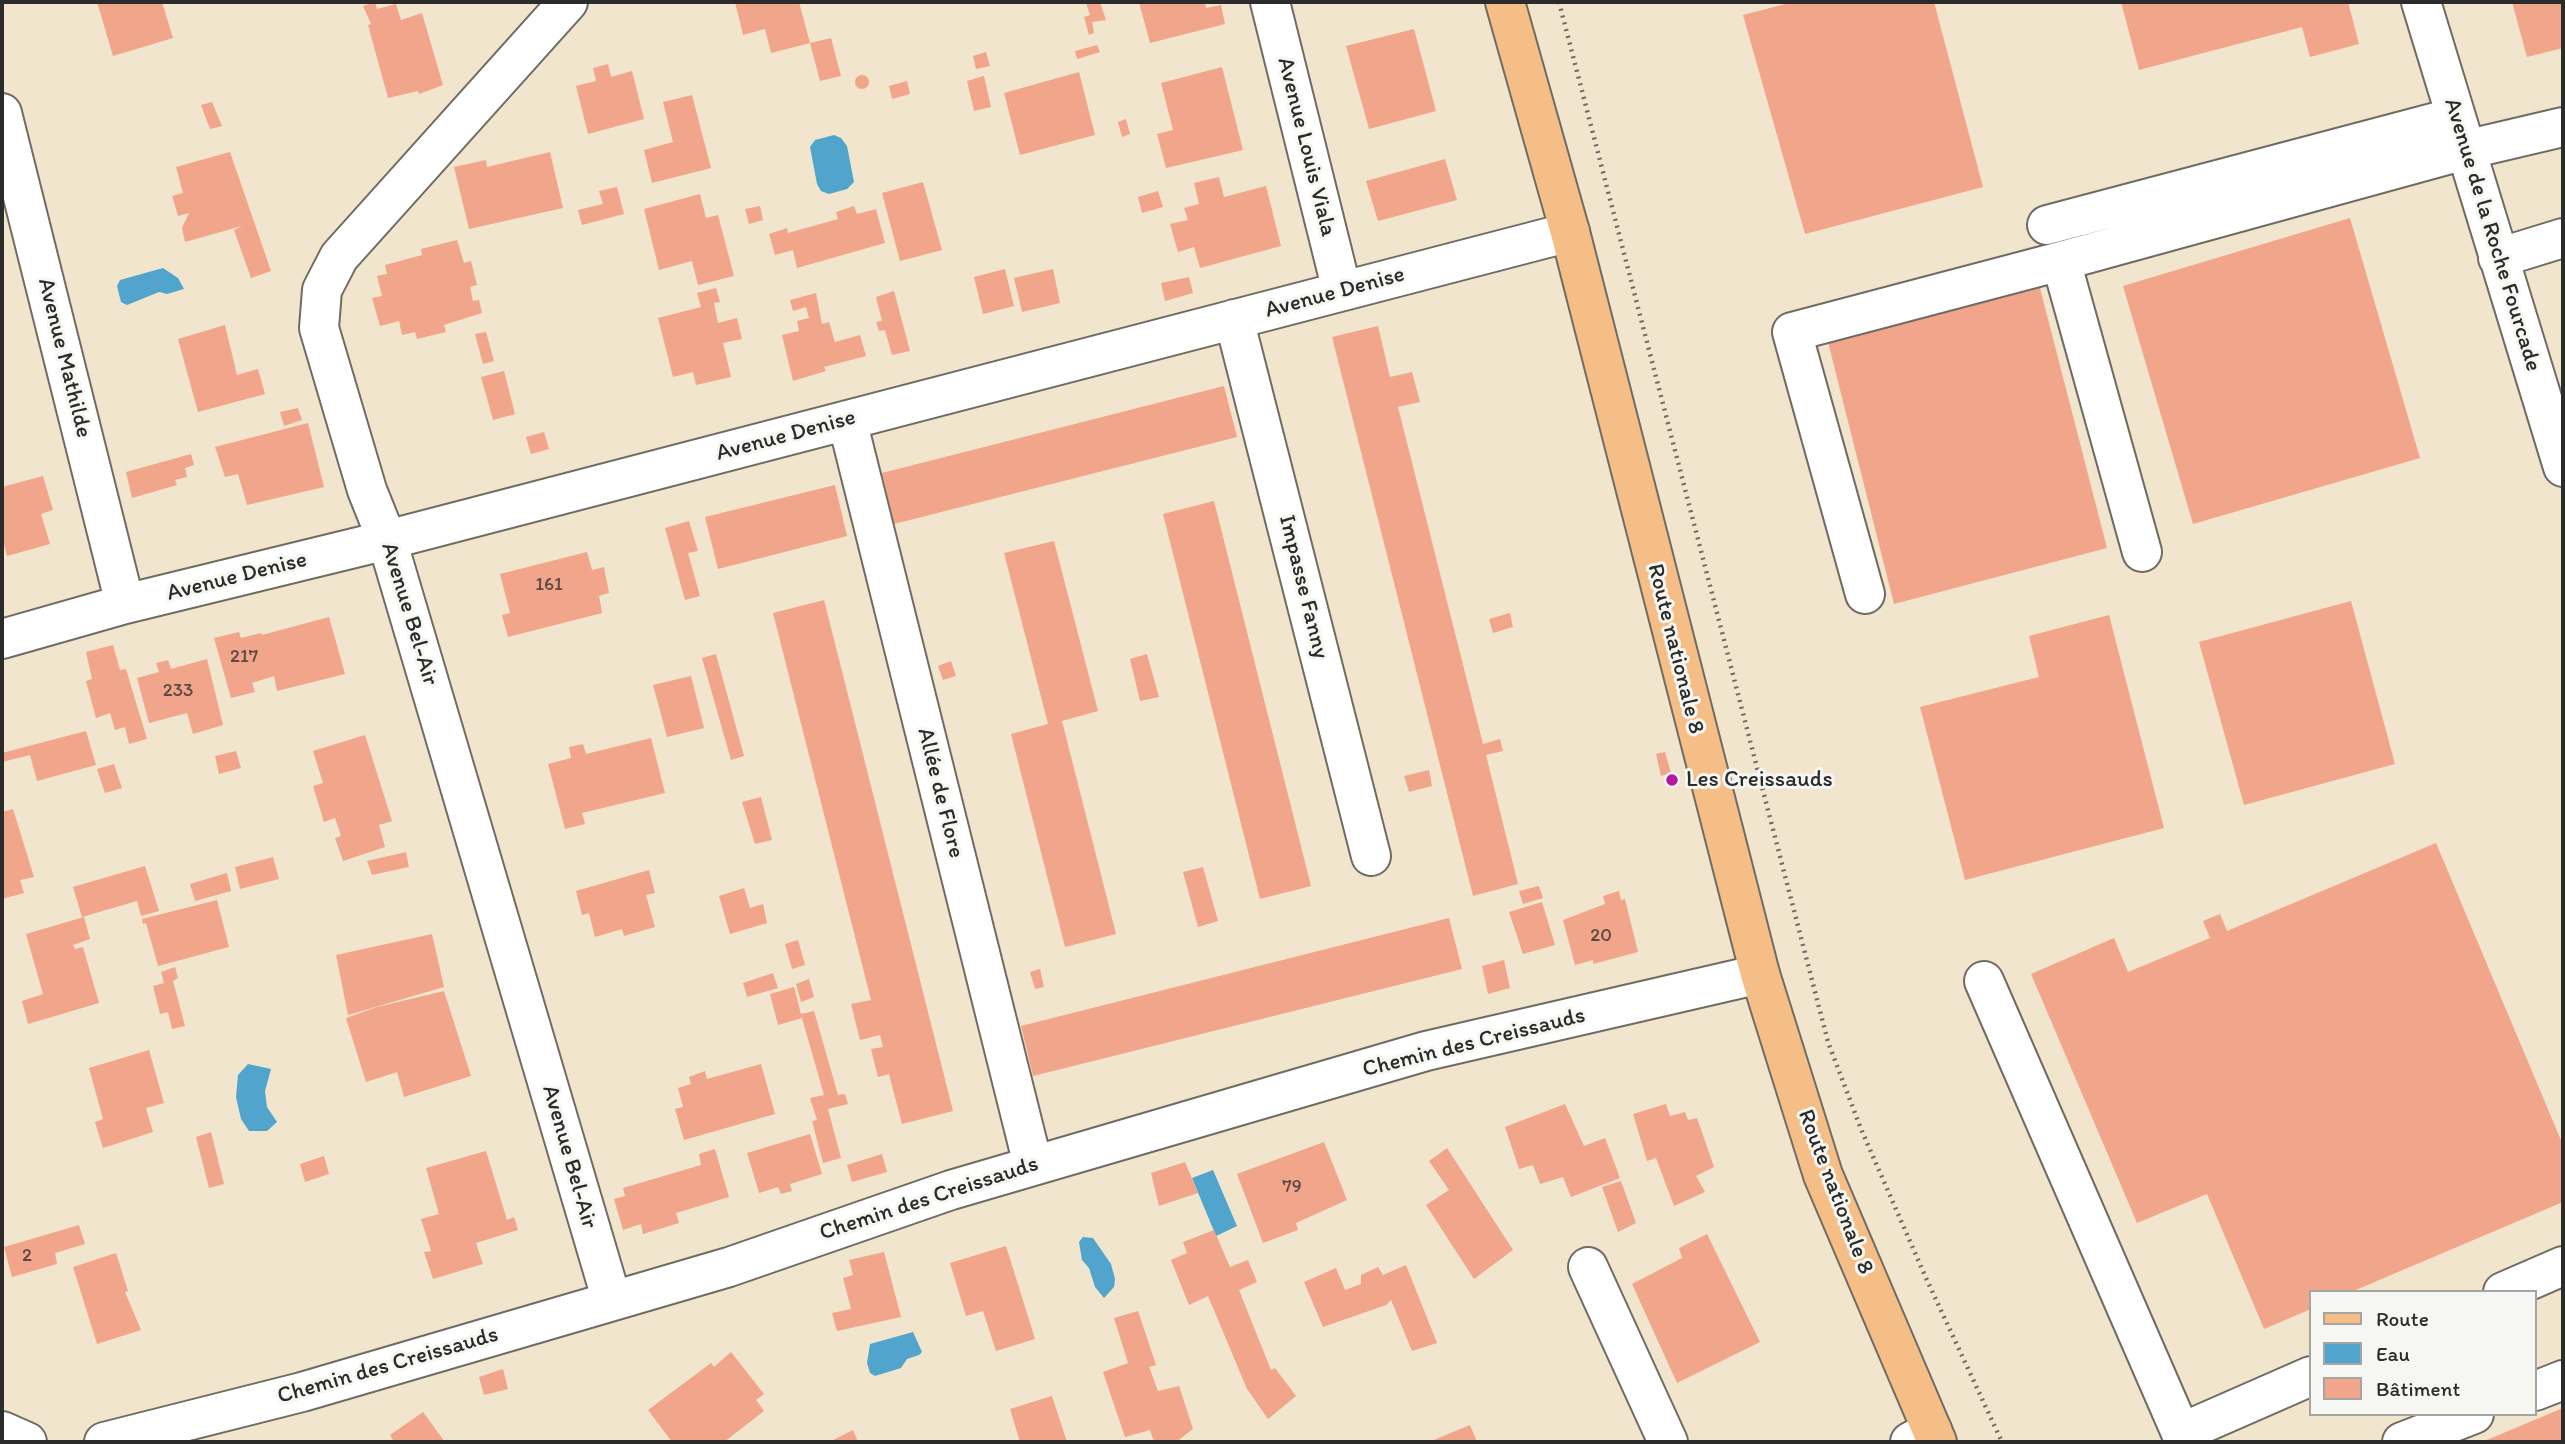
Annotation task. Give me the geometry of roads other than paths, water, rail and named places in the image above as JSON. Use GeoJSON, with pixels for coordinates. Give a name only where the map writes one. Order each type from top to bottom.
{"type":"FeatureCollection","features":[{"type":"Feature","properties":{"kind":"main road","name":"Route nationale 8"},"geometry":{"type":"LineString","coordinates":[[1504,2],[1570,232],[1675,652],[1760,974],[1823,1175],[1926,1438]]}},
{"type":"Feature","properties":{"kind":"street","name":"Avenue Bel-Air"},"geometry":{"type":"LineString","coordinates":[[568,2],[339,257],[322,290],[319,327],[367,490],[387,540],[611,1301]]}},
{"type":"Feature","properties":{"kind":"street","name":"Avenue Louis Viala"},"geometry":{"type":"LineString","coordinates":[[1270,2],[1342,291]]}},
{"type":"Feature","properties":{"kind":"street","name":"Avenue de la Roche Fourcade"},"geometry":{"type":"LineString","coordinates":[[2421,2],[2563,467]]}},
{"type":"Feature","properties":{"kind":"street","name":"Avenue Mathilde"},"geometry":{"type":"LineString","coordinates":[[2,113],[125,604]]}},
{"type":"Feature","properties":{"kind":"street"},"geometry":{"type":"LineString","coordinates":[[2047,225],[2460,133],[2563,127]]}},
{"type":"Feature","properties":{"kind":"street"},"geometry":{"type":"LineString","coordinates":[[1865,594],[1791,332],[2061,261],[2460,133]]}},
{"type":"Feature","properties":{"kind":"street","name":"Avenue Denise"},"geometry":{"type":"LineString","coordinates":[[2,639],[125,604],[387,540],[1570,232]]}},
{"type":"Feature","properties":{"kind":"street"},"geometry":{"type":"LineString","coordinates":[[2498,258],[2563,237]]}},
{"type":"Feature","properties":{"kind":"street"},"geometry":{"type":"LineString","coordinates":[[2061,261],[2142,552]]}},
{"type":"Feature","properties":{"kind":"street","name":"Impasse Fanny"},"geometry":{"type":"LineString","coordinates":[[1234,319],[1371,856]]}},
{"type":"Feature","properties":{"kind":"street","name":"Allée de Flore"},"geometry":{"type":"LineString","coordinates":[[846,420],[1033,1165]]}},
{"type":"Feature","properties":{"kind":"street","name":"Chemin des Creissauds"},"geometry":{"type":"LineString","coordinates":[[104,1442],[302,1392],[729,1267],[843,1226],[1033,1165],[1426,1051],[1760,974]]}},
{"type":"Feature","properties":{"kind":"street"},"geometry":{"type":"LineString","coordinates":[[1984,981],[2181,1433],[2310,1376]]}},
{"type":"Feature","properties":{"kind":"street"},"geometry":{"type":"LineString","coordinates":[[2509,1290],[2563,1266]]}},
{"type":"Feature","properties":{"kind":"street"},"geometry":{"type":"LineString","coordinates":[[1588,1267],[1668,1442]]}},
{"type":"Feature","properties":{"kind":"street"},"geometry":{"type":"LineString","coordinates":[[2537,1390],[2563,1380]]}},
{"type":"Feature","properties":{"kind":"street"},"geometry":{"type":"LineString","coordinates":[[2402,1442],[2469,1416]]}},
{"type":"Feature","properties":{"kind":"street"},"geometry":{"type":"LineString","coordinates":[[2,1431],[27,1442]]}},
{"type":"Feature","properties":{"kind":"water"},"geometry":{"type":"Polygon","coordinates":[[[834,135],[841,138],[847,146],[854,182],[847,189],[829,194],[821,191],[817,184],[810,147],[815,140],[834,135]]]}},
{"type":"Feature","properties":{"kind":"water"},"geometry":{"type":"Polygon","coordinates":[[[163,268],[178,278],[184,289],[167,294],[159,292],[127,305],[121,302],[117,286],[120,280],[163,268]]]}},
{"type":"Feature","properties":{"kind":"water"},"geometry":{"type":"Polygon","coordinates":[[[248,1064],[271,1069],[265,1091],[267,1107],[277,1122],[267,1131],[249,1131],[241,1119],[236,1097],[238,1075],[248,1064]]]}},
{"type":"Feature","properties":{"kind":"water"},"geometry":{"type":"Polygon","coordinates":[[[1213,1170],[1237,1226],[1216,1236],[1192,1178],[1213,1170]]]}},
{"type":"Feature","properties":{"kind":"water"},"geometry":{"type":"Polygon","coordinates":[[[1083,1237],[1093,1238],[1111,1264],[1114,1287],[1104,1298],[1095,1287],[1089,1268],[1082,1260],[1079,1242],[1083,1237]]]}},
{"type":"Feature","properties":{"kind":"water"},"geometry":{"type":"Polygon","coordinates":[[[913,1332],[922,1352],[919,1355],[907,1359],[901,1368],[875,1376],[870,1373],[867,1363],[870,1344],[913,1332]]]}},
{"type":"Feature","properties":{"kind":"place","name":"Les Creissauds"},"geometry":{"type":"Point","coordinates":[1672,780]}}]}
